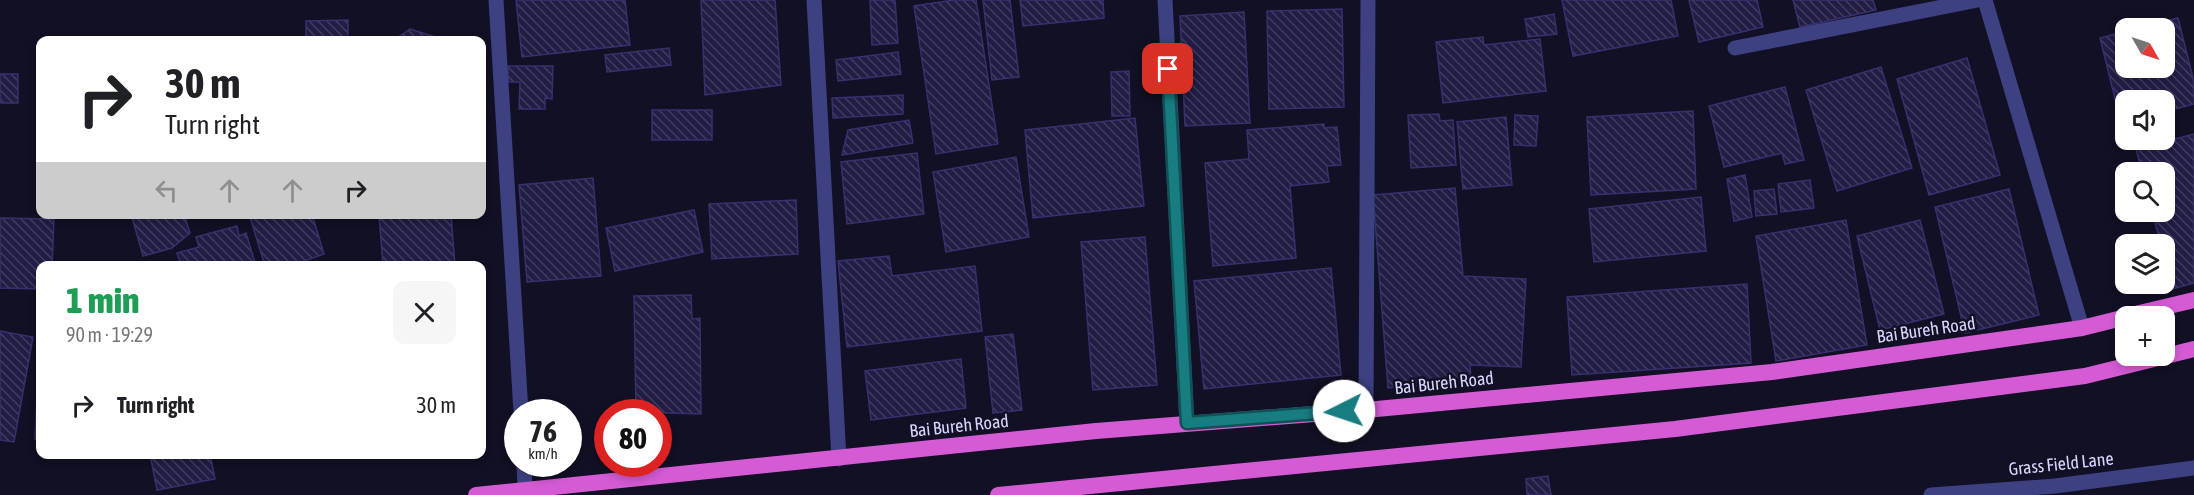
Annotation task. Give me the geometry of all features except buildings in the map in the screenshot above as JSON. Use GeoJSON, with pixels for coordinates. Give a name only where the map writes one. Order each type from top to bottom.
{"type":"FeatureCollection","features":[{"type":"Feature","properties":{"kind":"highway","name":"Bai Bureh Road"},"geometry":{"type":"LineString","coordinates":[[2170,306],[2194,300]]}},
{"type":"Feature","properties":{"kind":"highway","name":"Bai Bureh Road"},"geometry":{"type":"LineString","coordinates":[[476,495],[1187,423],[1366,410],[1772,372],[2082,328],[2115,320]]}},
{"type":"Feature","properties":{"kind":"highway"},"geometry":{"type":"LineString","coordinates":[[998,495],[1675,429],[2085,376],[2194,349]]}},
{"type":"Feature","properties":{"kind":"street"},"geometry":{"type":"LineString","coordinates":[[496,0],[520,399]]}},
{"type":"Feature","properties":{"kind":"street"},"geometry":{"type":"LineString","coordinates":[[814,0],[839,459]]}},
{"type":"Feature","properties":{"kind":"street"},"geometry":{"type":"LineString","coordinates":[[1165,0],[1187,423]]}},
{"type":"Feature","properties":{"kind":"street"},"geometry":{"type":"LineString","coordinates":[[1366,410],[1368,0]]}},
{"type":"Feature","properties":{"kind":"street"},"geometry":{"type":"LineString","coordinates":[[1735,48],[1978,0]]}},
{"type":"Feature","properties":{"kind":"street"},"geometry":{"type":"LineString","coordinates":[[1985,0],[2082,328]]}},
{"type":"Feature","properties":{"kind":"street","name":"Grass Field Lane"},"geometry":{"type":"LineString","coordinates":[[1931,495],[2055,486],[2194,468]]}},
{"type":"Feature","properties":{"kind":"street"},"geometry":{"type":"LineString","coordinates":[[525,477],[525,489]]}},
{"type":"Feature","properties":{"kind":"route"},"geometry":{"type":"LineString","coordinates":[[1168,69],[1187,423],[1344,411]]}}]}
